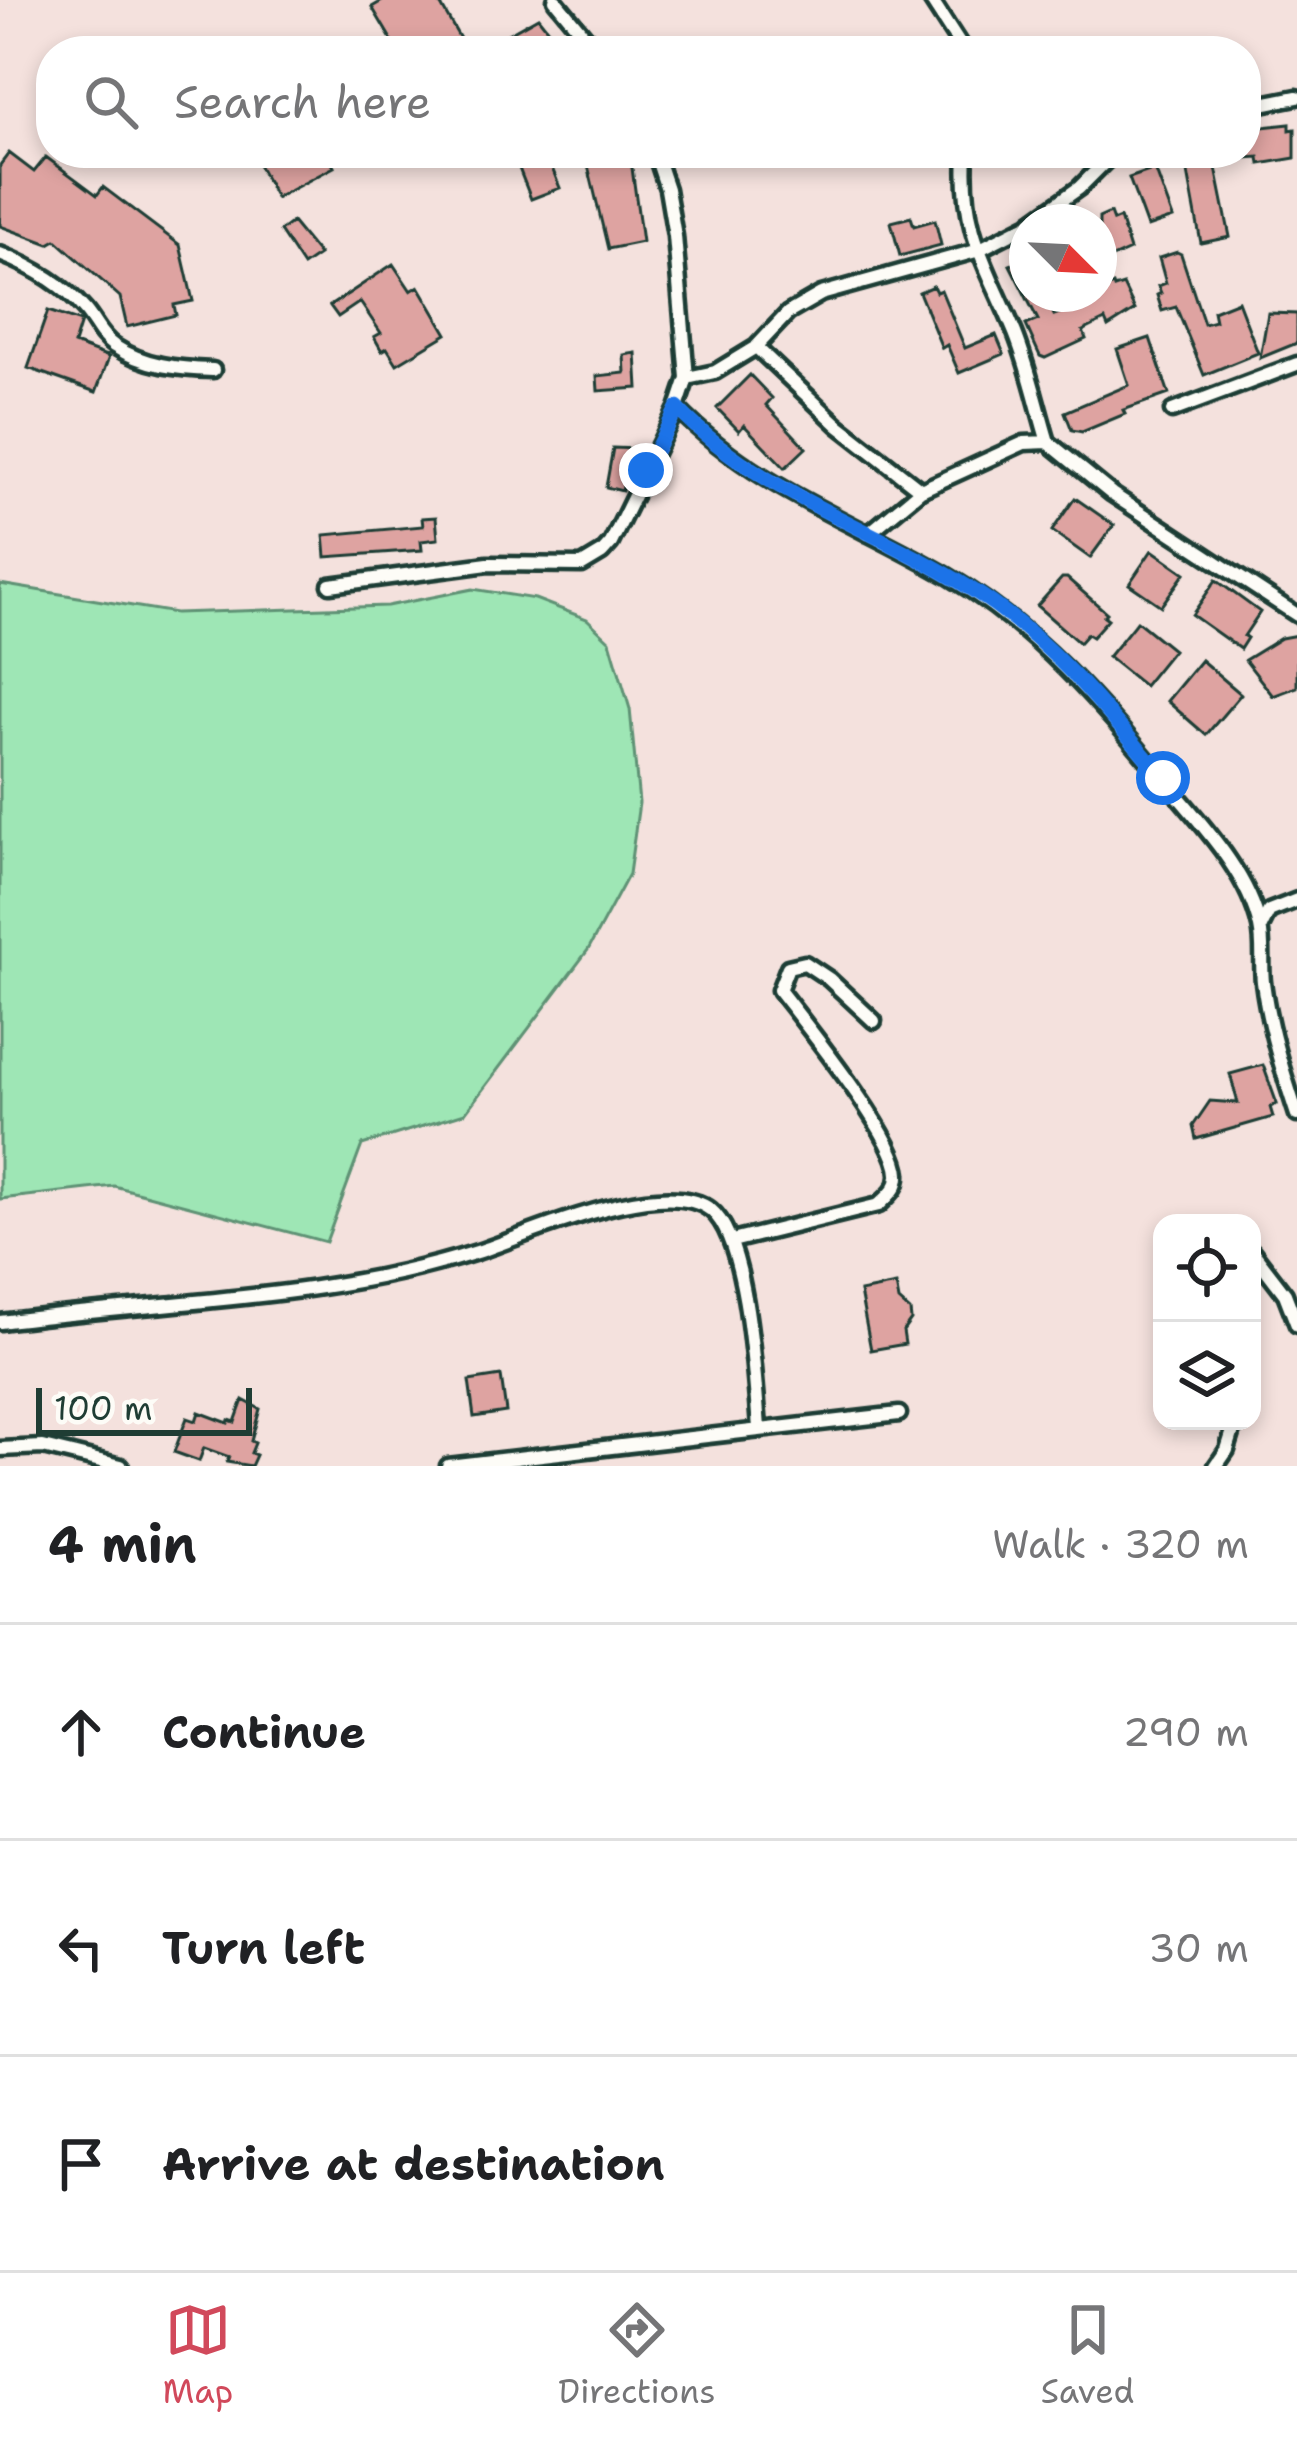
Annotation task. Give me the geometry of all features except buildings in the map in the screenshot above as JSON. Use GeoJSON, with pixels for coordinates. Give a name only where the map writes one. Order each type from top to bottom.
{"type":"FeatureCollection","features":[{"type":"Feature","properties":{"kind":"street"},"geometry":{"type":"LineString","coordinates":[[555,0],[585,36]]}},
{"type":"Feature","properties":{"kind":"street"},"geometry":{"type":"LineString","coordinates":[[932,0],[955,36]]}},
{"type":"Feature","properties":{"kind":"street"},"geometry":{"type":"LineString","coordinates":[[1261,104],[1297,97]]}},
{"type":"Feature","properties":{"kind":"street"},"geometry":{"type":"LineString","coordinates":[[330,585],[488,564],[556,566],[592,561],[611,542],[687,378],[675,236],[660,168]]}},
{"type":"Feature","properties":{"kind":"street"},"geometry":{"type":"LineString","coordinates":[[967,168],[976,251],[1016,336],[1048,442],[1112,494],[1297,615]]}},
{"type":"Feature","properties":{"kind":"street"},"geometry":{"type":"LineString","coordinates":[[1056,204],[1099,168]]}},
{"type":"Feature","properties":{"kind":"street"},"geometry":{"type":"LineString","coordinates":[[687,378],[715,372],[756,347],[788,313],[821,294],[976,251],[1009,234]]}},
{"type":"Feature","properties":{"kind":"street"},"geometry":{"type":"LineString","coordinates":[[0,254],[27,265],[80,304],[100,334],[118,348],[153,364],[213,370]]}},
{"type":"Feature","properties":{"kind":"street"},"geometry":{"type":"LineString","coordinates":[[756,347],[838,425],[922,490]]}},
{"type":"Feature","properties":{"kind":"street"},"geometry":{"type":"LineString","coordinates":[[1172,411],[1297,364]]}},
{"type":"Feature","properties":{"kind":"street"},"geometry":{"type":"LineString","coordinates":[[677,408],[733,460],[981,595],[1063,663],[1216,844],[1250,900],[1260,928],[1264,984],[1280,1063],[1297,1115]]}},
{"type":"Feature","properties":{"kind":"street"},"geometry":{"type":"LineString","coordinates":[[868,534],[922,490],[1024,443],[1048,442]]}},
{"type":"Feature","properties":{"kind":"street"},"geometry":{"type":"LineString","coordinates":[[1250,900],[1281,904]]}},
{"type":"Feature","properties":{"kind":"street"},"geometry":{"type":"LineString","coordinates":[[1260,928],[1268,911],[1297,900]]}},
{"type":"Feature","properties":{"kind":"street"},"geometry":{"type":"LineString","coordinates":[[732,1241],[879,1204],[896,1188],[899,1172],[878,1129],[828,1052],[779,990],[788,968],[805,963],[874,1021]]}},
{"type":"Feature","properties":{"kind":"street"},"geometry":{"type":"LineString","coordinates":[[0,1322],[385,1274],[464,1256],[656,1196],[695,1201],[714,1212],[732,1241],[752,1352],[759,1428]]}},
{"type":"Feature","properties":{"kind":"street"},"geometry":{"type":"LineString","coordinates":[[1261,1263],[1285,1294],[1297,1324]]}},
{"type":"Feature","properties":{"kind":"street"},"geometry":{"type":"LineString","coordinates":[[448,1466],[899,1414]]}},
{"type":"Feature","properties":{"kind":"street"},"geometry":{"type":"LineString","coordinates":[[1216,1466],[1233,1430]]}},
{"type":"Feature","properties":{"kind":"street"},"geometry":{"type":"LineString","coordinates":[[0,1449],[43,1448],[121,1466]]}},
{"type":"Feature","properties":{"kind":"green space"},"geometry":{"type":"Polygon","coordinates":[[[0,584],[175,613],[387,606],[473,589],[535,599],[587,619],[610,641],[630,709],[639,803],[629,874],[588,950],[465,1113],[362,1145],[326,1242],[114,1186],[0,1199],[0,584]]]}},
{"type":"Feature","properties":{"kind":"route"},"geometry":{"type":"LineString","coordinates":[[646,470],[677,408],[733,460],[801,501],[932,567],[1011,617],[1078,677],[1163,778]]}}]}
